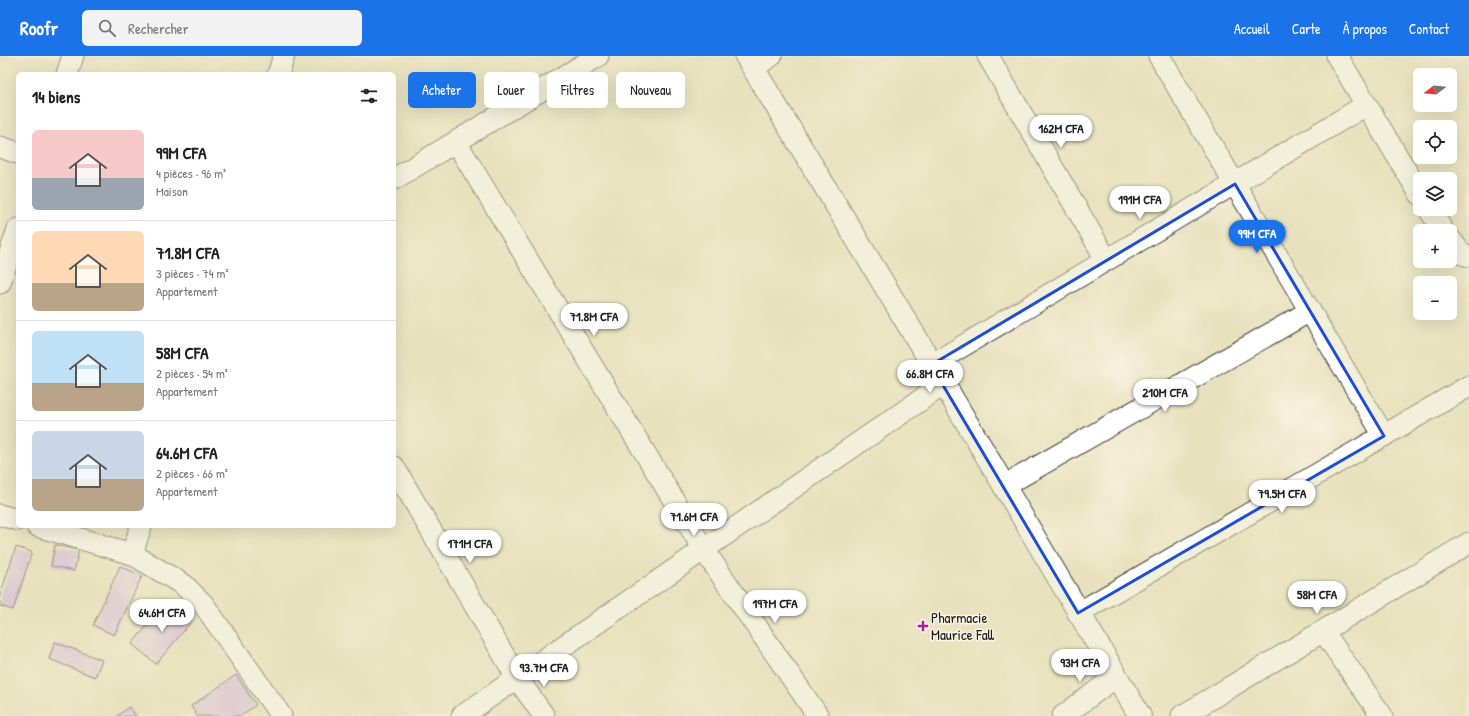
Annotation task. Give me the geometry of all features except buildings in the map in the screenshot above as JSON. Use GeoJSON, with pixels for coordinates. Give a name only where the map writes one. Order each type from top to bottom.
{"type":"FeatureCollection","features":[{"type":"Feature","properties":{"kind":"main road"},"geometry":{"type":"LineString","coordinates":[[749,62],[931,365],[944,384],[1140,716]]}},
{"type":"Feature","properties":{"kind":"street"},"geometry":{"type":"LineString","coordinates":[[68,72],[73,56]]}},
{"type":"Feature","properties":{"kind":"street"},"geometry":{"type":"LineString","coordinates":[[279,72],[284,56]]}},
{"type":"Feature","properties":{"kind":"street"},"geometry":{"type":"LineString","coordinates":[[396,178],[598,56]]}},
{"type":"Feature","properties":{"kind":"street"},"geometry":{"type":"LineString","coordinates":[[749,62],[772,56]]}},
{"type":"Feature","properties":{"kind":"street"},"geometry":{"type":"LineString","coordinates":[[988,56],[1106,259]]}},
{"type":"Feature","properties":{"kind":"street"},"geometry":{"type":"LineString","coordinates":[[1159,56],[1384,436]]}},
{"type":"Feature","properties":{"kind":"street"},"geometry":{"type":"LineString","coordinates":[[1337,56],[1413,182]]}},
{"type":"Feature","properties":{"kind":"street"},"geometry":{"type":"LineString","coordinates":[[931,365],[1106,259],[1235,184],[1366,105]]}},
{"type":"Feature","properties":{"kind":"street"},"geometry":{"type":"LineString","coordinates":[[456,142],[704,550],[818,716]]}},
{"type":"Feature","properties":{"kind":"street"},"geometry":{"type":"LineString","coordinates":[[0,147],[16,152]]}},
{"type":"Feature","properties":{"kind":"street"},"geometry":{"type":"LineString","coordinates":[[0,283],[16,234]]}},
{"type":"Feature","properties":{"kind":"street"},"geometry":{"type":"LineString","coordinates":[[1457,248],[1462,254],[1469,256]]}},
{"type":"Feature","properties":{"kind":"street"},"geometry":{"type":"LineString","coordinates":[[1004,486],[1310,311]]}},
{"type":"Feature","properties":{"kind":"street"},"geometry":{"type":"LineString","coordinates":[[462,716],[944,384]]}},
{"type":"Feature","properties":{"kind":"street"},"geometry":{"type":"LineString","coordinates":[[1078,613],[1469,386]]}},
{"type":"Feature","properties":{"kind":"street"},"geometry":{"type":"LineString","coordinates":[[396,470],[517,678],[544,716]]}},
{"type":"Feature","properties":{"kind":"street"},"geometry":{"type":"LineString","coordinates":[[0,515],[16,519]]}},
{"type":"Feature","properties":{"kind":"street"},"geometry":{"type":"LineString","coordinates":[[44,528],[132,554],[184,585],[204,605],[281,716]]}},
{"type":"Feature","properties":{"kind":"street"},"geometry":{"type":"LineString","coordinates":[[132,554],[139,528]]}},
{"type":"Feature","properties":{"kind":"street"},"geometry":{"type":"LineString","coordinates":[[1182,716],[1469,543]]}},
{"type":"Feature","properties":{"kind":"street"},"geometry":{"type":"LineString","coordinates":[[1323,631],[1382,716]]}},
{"type":"Feature","properties":{"kind":"street"},"geometry":{"type":"LineString","coordinates":[[1063,716],[1117,676]]}},
{"type":"Feature","properties":{"kind":"highlighted area"},"geometry":{"type":"Polygon","coordinates":[[[1235,184],[1384,436],[1078,613],[931,365],[1235,184]]]}},
{"type":"Feature","properties":{"kind":"place","name":"Pharmacie Maurice Fall"},"geometry":{"type":"Point","coordinates":[923,626]}}]}
